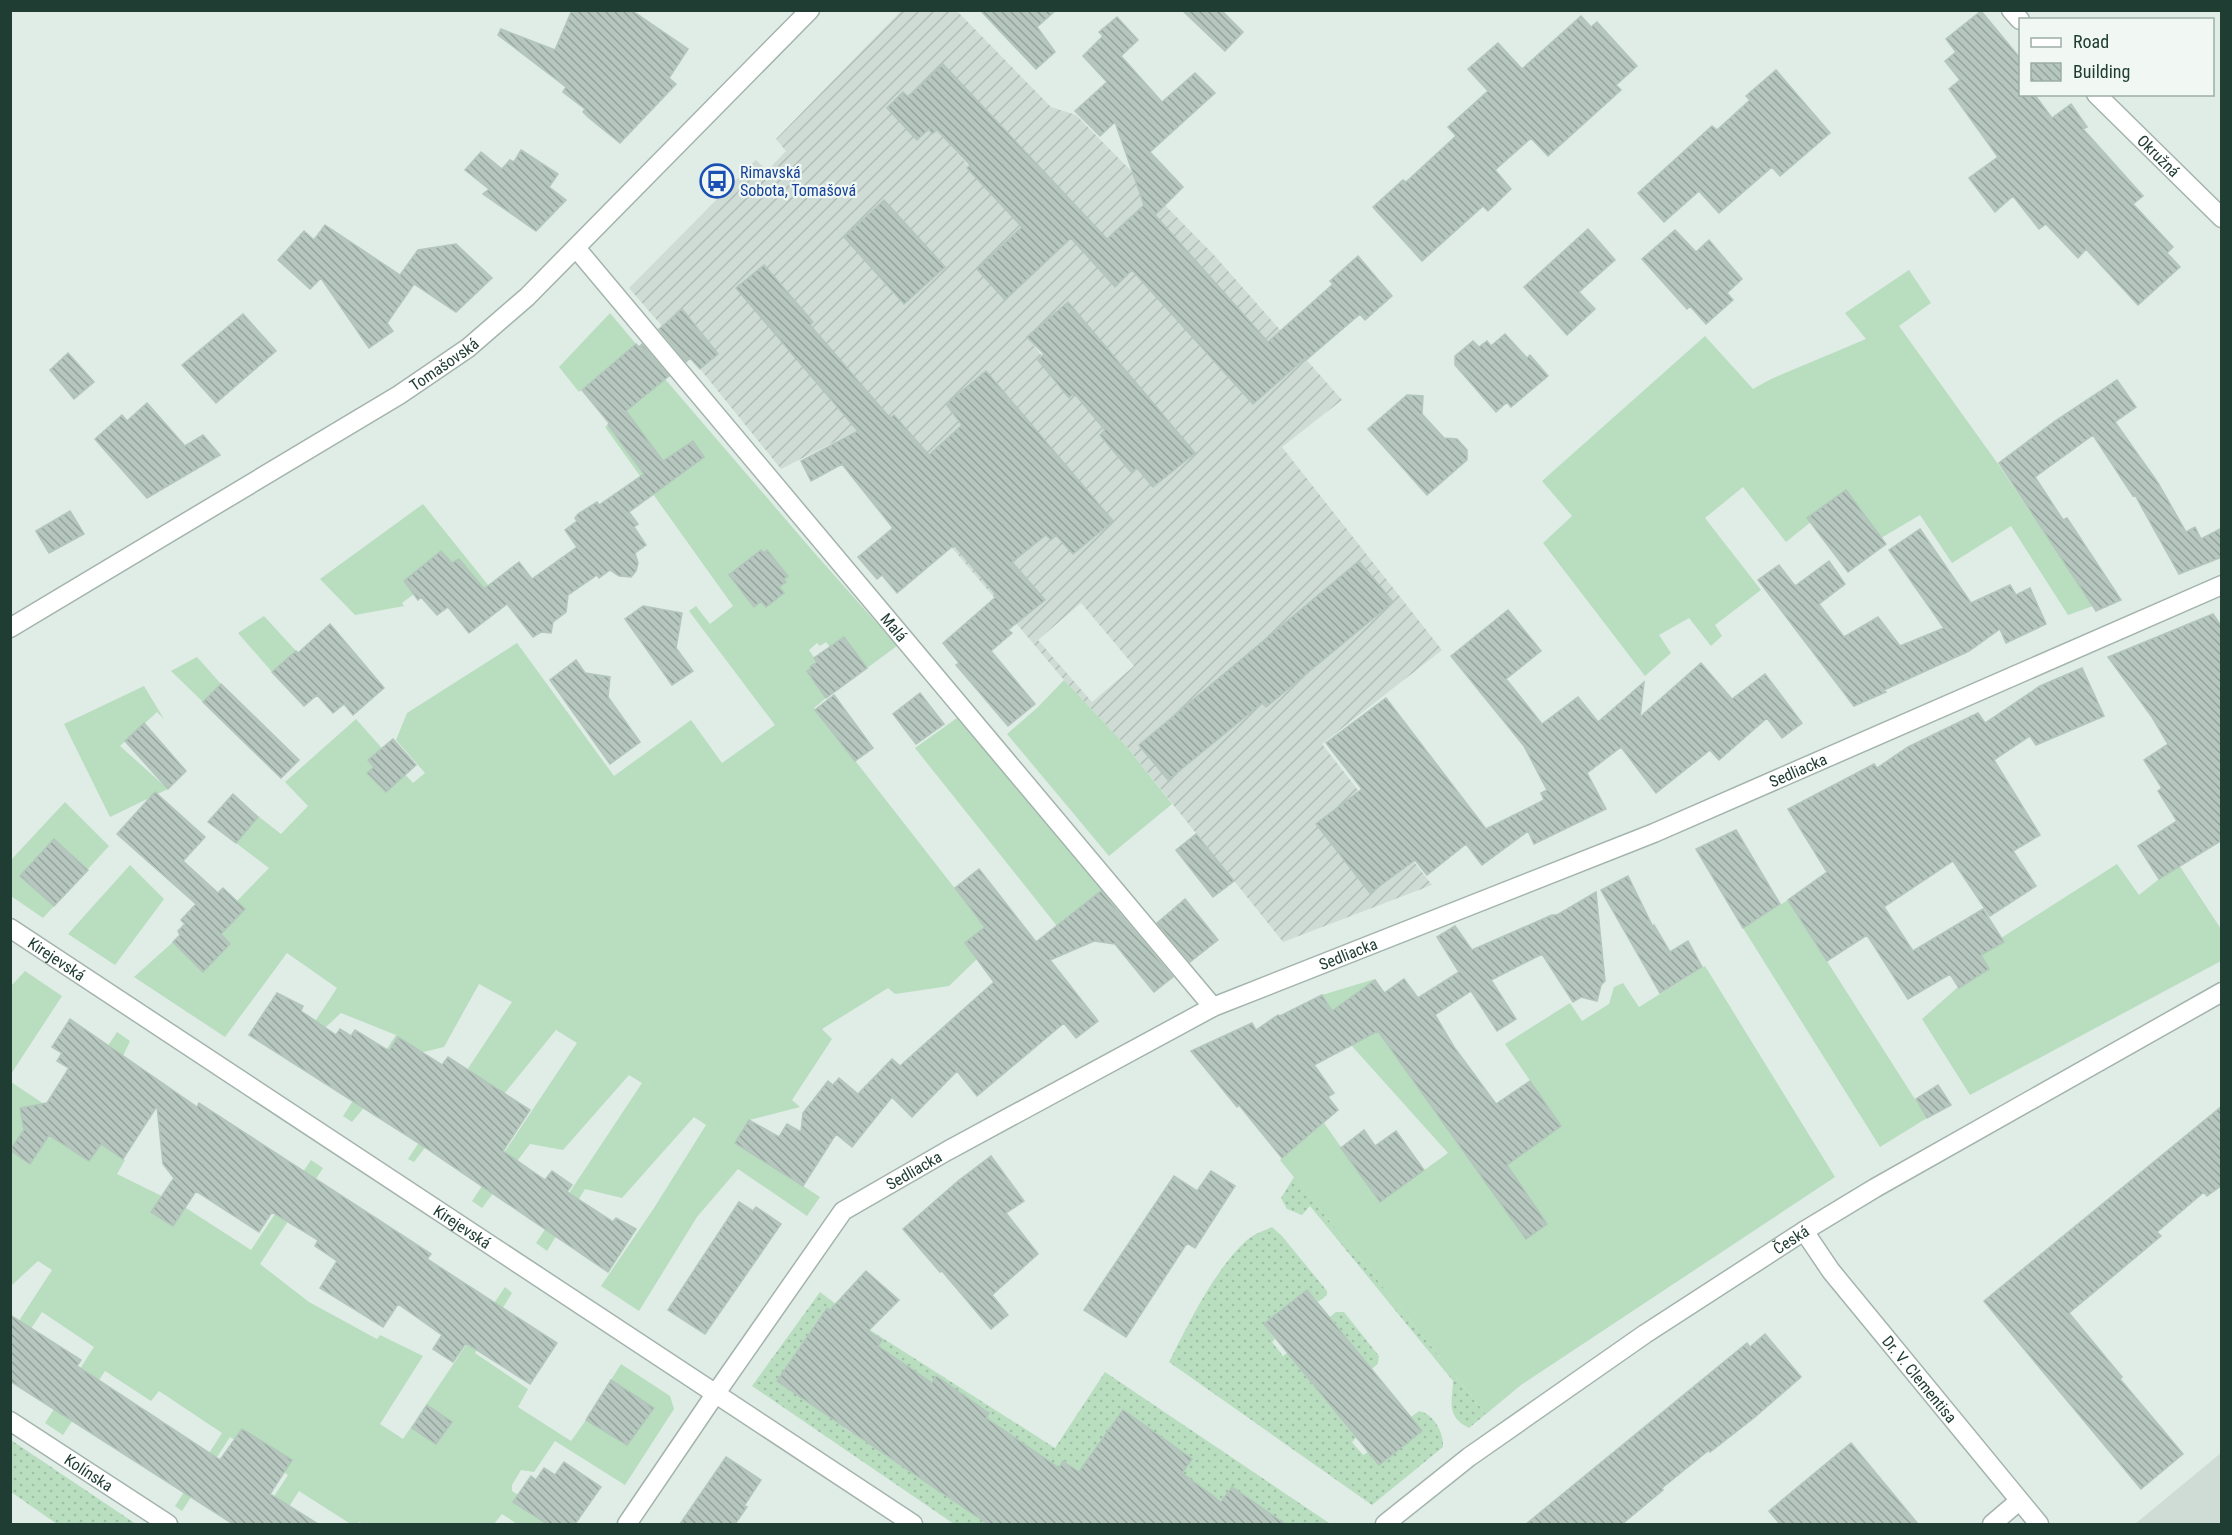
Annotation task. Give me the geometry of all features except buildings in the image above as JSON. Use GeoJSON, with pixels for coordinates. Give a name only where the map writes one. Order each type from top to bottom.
{"type":"FeatureCollection","features":[{"type":"Feature","properties":{"kind":"street"},"geometry":{"type":"LineString","coordinates":[[788,34],[793,10]]}},
{"type":"Feature","properties":{"kind":"street","name":"Tomašovská"},"geometry":{"type":"LineString","coordinates":[[10,628],[399,395],[468,348],[527,297],[810,10]]}},
{"type":"Feature","properties":{"kind":"street","name":"Okružná"},"geometry":{"type":"LineString","coordinates":[[2098,96],[2222,218]]}},
{"type":"Feature","properties":{"kind":"street","name":"Malá"},"geometry":{"type":"LineString","coordinates":[[576,248],[1213,1007]]}},
{"type":"Feature","properties":{"kind":"street","name":"Sedliacka"},"geometry":{"type":"LineString","coordinates":[[627,1524],[843,1211],[947,1151],[1213,1007],[1654,833],[2222,585]]}},
{"type":"Feature","properties":{"kind":"street","name":"Kirejevská"},"geometry":{"type":"LineString","coordinates":[[10,928],[913,1524]]}},
{"type":"Feature","properties":{"kind":"street","name":"Česká"},"geometry":{"type":"LineString","coordinates":[[1385,1524],[1468,1457],[1644,1334],[1804,1231],[1875,1188],[2222,992]]}},
{"type":"Feature","properties":{"kind":"street","name":"Dr. V. Clementisa"},"geometry":{"type":"LineString","coordinates":[[1804,1231],[1831,1271],[2038,1524]]}},
{"type":"Feature","properties":{"kind":"street","name":"Kolínska"},"geometry":{"type":"LineString","coordinates":[[10,1421],[168,1524]]}},
{"type":"Feature","properties":{"kind":"street"},"geometry":{"type":"LineString","coordinates":[[1992,1524],[2019,1501]]}},
{"type":"Feature","properties":{"kind":"shaded area"},"geometry":{"type":"Polygon","coordinates":[[[901,11],[957,11],[1051,107],[1076,115],[1214,255],[1342,400],[1282,447],[1442,650],[1322,744],[1432,885],[1283,942],[1127,747],[1064,680],[854,432],[781,469],[700,369],[718,354],[682,309],[662,326],[629,288],[756,160],[767,171],[786,151],[776,139],[901,11]],[[943,64],[908,97],[903,92],[887,108],[917,140],[929,129],[932,134],[937,130],[1022,227],[977,269],[1005,299],[1089,221],[943,64]],[[1107,249],[1093,262],[1114,287],[1129,273],[1107,249]],[[1068,302],[1027,337],[1042,356],[1038,360],[1069,398],[1074,393],[1105,430],[1100,436],[1131,472],[1137,468],[1154,487],[1195,453],[1068,302]],[[1339,578],[1139,745],[1168,780],[1262,703],[1266,707],[1339,578]],[[1081,603],[1038,640],[1092,702],[1134,666],[1081,603]]]}},
{"type":"Feature","properties":{"kind":"shaded area"},"geometry":{"type":"Polygon","coordinates":[[[2221,1453],[2221,1524],[2135,1524],[2221,1453]]]}},
{"type":"Feature","properties":{"kind":"green space"},"geometry":{"type":"Polygon","coordinates":[[[1909,270],[1931,303],[1899,326],[1998,464],[2093,606],[2068,615],[2011,526],[1952,563],[1920,515],[1881,538],[1848,492],[1786,542],[1743,487],[1705,518],[1761,590],[1715,625],[1722,636],[1711,646],[1689,618],[1659,635],[1671,653],[1645,676],[1543,543],[1572,516],[1542,481],[1705,336],[1753,389],[1771,379],[1866,339],[1845,313],[1909,270]]]}},
{"type":"Feature","properties":{"kind":"green space"},"geometry":{"type":"Polygon","coordinates":[[[610,313],[636,344],[579,392],[559,367],[610,313]]]}},
{"type":"Feature","properties":{"kind":"green space"},"geometry":{"type":"Polygon","coordinates":[[[665,379],[897,646],[867,668],[844,637],[830,647],[826,642],[820,646],[817,643],[809,650],[817,662],[808,671],[831,694],[814,708],[985,927],[965,943],[977,959],[949,986],[895,994],[888,988],[822,1029],[832,1039],[792,1100],[800,1107],[749,1120],[736,1142],[820,1197],[807,1216],[738,1169],[697,1217],[639,1311],[601,1286],[706,1125],[694,1117],[622,1198],[585,1189],[547,1251],[536,1243],[642,1083],[629,1075],[563,1150],[530,1144],[482,1208],[472,1201],[577,1043],[556,1030],[504,1094],[458,1105],[414,1162],[408,1159],[512,1002],[479,984],[444,1047],[407,1056],[352,1122],[343,1116],[396,1035],[341,1013],[289,1061],[337,988],[287,953],[225,1037],[134,977],[173,942],[203,972],[230,945],[221,934],[237,901],[269,868],[236,843],[258,816],[281,834],[308,806],[285,782],[356,719],[413,783],[425,773],[396,740],[407,713],[517,643],[614,776],[691,720],[722,763],[775,725],[689,611],[696,606],[710,624],[733,606],[605,427],[608,425],[657,491],[676,478],[626,411],[665,379]]]}},
{"type":"Feature","properties":{"kind":"green space"},"geometry":{"type":"Polygon","coordinates":[[[423,504],[505,606],[497,612],[475,578],[459,559],[452,563],[441,551],[404,581],[414,594],[402,603],[404,606],[355,615],[320,579],[423,504]]]}},
{"type":"Feature","properties":{"kind":"green space"},"geometry":{"type":"Polygon","coordinates":[[[264,616],[296,651],[272,672],[238,633],[264,616]]]}},
{"type":"Feature","properties":{"kind":"green space"},"geometry":{"type":"Polygon","coordinates":[[[197,657],[221,684],[203,702],[171,671],[197,657]]]}},
{"type":"Feature","properties":{"kind":"green space"},"geometry":{"type":"Polygon","coordinates":[[[1064,680],[1127,747],[1172,804],[1109,856],[1007,734],[1064,680]]]}},
{"type":"Feature","properties":{"kind":"green space"},"geometry":{"type":"Polygon","coordinates":[[[144,686],[164,719],[157,712],[120,746],[168,789],[110,817],[64,724],[144,686]]]}},
{"type":"Feature","properties":{"kind":"green space"},"geometry":{"type":"Polygon","coordinates":[[[957,718],[1103,889],[1057,926],[915,748],[957,718]]]}},
{"type":"Feature","properties":{"kind":"green space"},"geometry":{"type":"Polygon","coordinates":[[[65,802],[109,846],[87,870],[54,839],[24,872],[25,880],[54,906],[43,918],[11,896],[10,861],[65,802]]]}},
{"type":"Feature","properties":{"kind":"green space"},"geometry":{"type":"Polygon","coordinates":[[[2117,864],[2139,895],[2179,865],[2221,929],[2221,961],[1970,1095],[1922,1019],[1958,987],[1988,969],[1981,955],[2003,942],[2001,938],[2117,864]]]}},
{"type":"Feature","properties":{"kind":"green space"},"geometry":{"type":"Polygon","coordinates":[[[130,865],[164,899],[115,965],[68,934],[130,865]]]}},
{"type":"Feature","properties":{"kind":"green space"},"geometry":{"type":"Polygon","coordinates":[[[1788,900],[1927,1118],[1880,1147],[1743,928],[1788,900]]]}},
{"type":"Feature","properties":{"kind":"green space"},"geometry":{"type":"Polygon","coordinates":[[[1705,966],[1835,1177],[1521,1385],[1486,1414],[1280,1160],[1324,1123],[1380,1202],[1448,1153],[1351,1045],[1322,995],[1375,979],[1508,1164],[1561,1126],[1505,1044],[1570,1003],[1582,1021],[1609,1004],[1614,987],[1623,983],[1639,1007],[1705,966]]]}},
{"type":"Feature","properties":{"kind":"green space"},"geometry":{"type":"Polygon","coordinates":[[[25,971],[62,996],[11,1074],[11,986],[25,971]]]}},
{"type":"Feature","properties":{"kind":"green space"},"geometry":{"type":"Polygon","coordinates":[[[117,1032],[130,1041],[89,1129],[75,1151],[89,1160],[101,1144],[125,1160],[117,1174],[186,1208],[251,1250],[311,1160],[323,1168],[260,1264],[309,1302],[377,1339],[380,1335],[423,1356],[380,1424],[403,1439],[505,1287],[512,1293],[475,1353],[528,1389],[518,1407],[571,1441],[586,1420],[627,1445],[650,1413],[611,1380],[621,1364],[670,1396],[674,1409],[625,1485],[555,1441],[534,1472],[521,1470],[512,1485],[512,1491],[518,1495],[514,1502],[547,1524],[517,1524],[502,1514],[494,1524],[364,1524],[359,1522],[348,1524],[299,1491],[278,1524],[256,1524],[288,1475],[230,1437],[182,1511],[175,1506],[222,1433],[159,1391],[151,1401],[105,1371],[63,1435],[45,1423],[94,1347],[42,1312],[11,1359],[11,1333],[52,1270],[38,1261],[11,1286],[11,1082],[62,1116],[117,1032]]]}},
{"type":"Feature","properties":{"kind":"green space"},"geometry":{"type":"Polygon","coordinates":[[[1294,1177],[1486,1414],[1469,1428],[1462,1424],[1454,1414],[1452,1408],[1453,1381],[1310,1206],[1302,1215],[1287,1209],[1281,1198],[1294,1177]]]}},
{"type":"Feature","properties":{"kind":"green space"},"geometry":{"type":"Polygon","coordinates":[[[1272,1227],[1327,1291],[1327,1295],[1318,1302],[1307,1290],[1264,1325],[1275,1339],[1272,1342],[1283,1356],[1287,1353],[1356,1438],[1352,1442],[1363,1455],[1368,1452],[1379,1465],[1421,1431],[1411,1417],[1419,1411],[1429,1416],[1440,1430],[1443,1447],[1372,1505],[1169,1362],[1203,1298],[1224,1266],[1247,1240],[1272,1227]]]}},
{"type":"Feature","properties":{"kind":"green space"},"geometry":{"type":"Polygon","coordinates":[[[820,1292],[870,1330],[1055,1448],[1105,1372],[1329,1523],[1275,1524],[1278,1520],[1232,1487],[1221,1501],[1217,1498],[1201,1520],[1182,1473],[1191,1459],[1123,1410],[1091,1455],[1098,1485],[1064,1461],[1059,1468],[986,1418],[989,1412],[937,1377],[932,1383],[878,1346],[882,1340],[826,1308],[777,1381],[812,1404],[885,1365],[844,1428],[852,1433],[895,1371],[952,1500],[960,1506],[1037,1466],[997,1524],[954,1524],[752,1386],[820,1292]]]}},
{"type":"Feature","properties":{"kind":"green space"},"geometry":{"type":"Polygon","coordinates":[[[1336,1312],[1344,1312],[1379,1356],[1378,1363],[1372,1369],[1330,1317],[1336,1312]]]}},
{"type":"Feature","properties":{"kind":"green space"},"geometry":{"type":"Polygon","coordinates":[[[11,1440],[136,1524],[57,1524],[11,1492],[11,1440]]]}},
{"type":"Feature","properties":{"kind":"place","name":"Rimavská Sobota, Tomašová"},"geometry":{"type":"Point","coordinates":[717,181]}}]}
